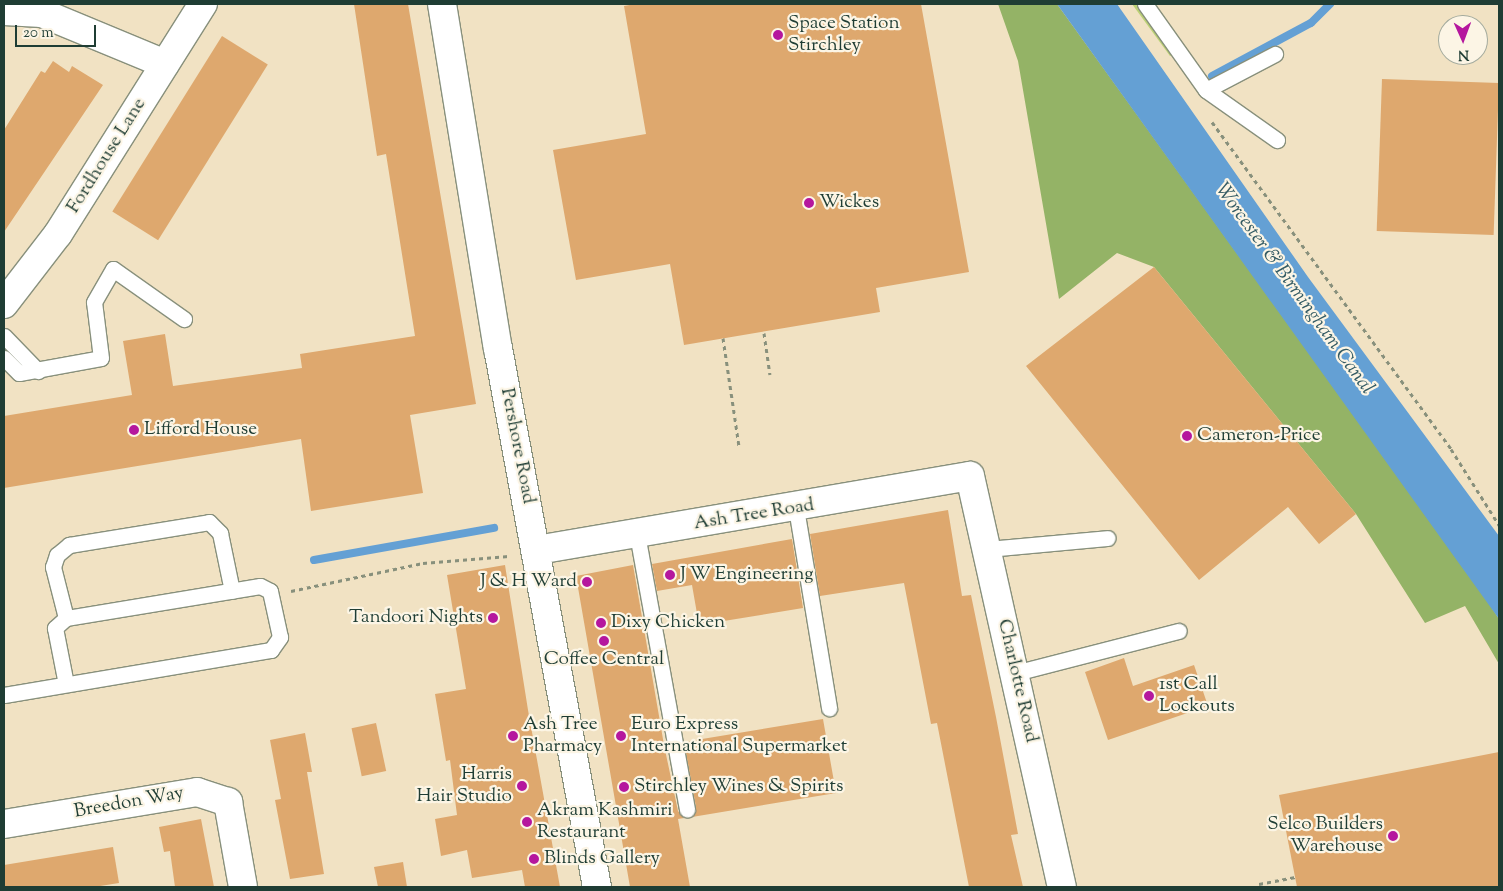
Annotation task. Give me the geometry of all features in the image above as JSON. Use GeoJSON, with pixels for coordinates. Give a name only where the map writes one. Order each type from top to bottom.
{"type":"FeatureCollection","features":[{"type":"Feature","properties":{"kind":"street","name":"Fordhouse Lane"},"geometry":{"type":"LineString","coordinates":[[4,304],[58,234],[203,4]]}},
{"type":"Feature","properties":{"kind":"street","name":"Pershore Road"},"geometry":{"type":"LineString","coordinates":[[442,4],[498,348],[537,550],[597,887]]}},
{"type":"Feature","properties":{"kind":"street"},"geometry":{"type":"LineString","coordinates":[[4,11],[42,14],[165,64]]}},
{"type":"Feature","properties":{"kind":"street","name":"Ash Tree Road"},"geometry":{"type":"LineString","coordinates":[[537,550],[796,508],[970,476]]}},
{"type":"Feature","properties":{"kind":"street","name":"Charlotte Road"},"geometry":{"type":"LineString","coordinates":[[970,476],[1062,887]]}},
{"type":"Feature","properties":{"kind":"street","name":"Breedon Way"},"geometry":{"type":"LineString","coordinates":[[4,824],[197,792],[228,802],[243,887]]}},
{"type":"Feature","properties":{"kind":"lane"},"geometry":{"type":"LineString","coordinates":[[1145,4],[1206,90],[1277,140]]}},
{"type":"Feature","properties":{"kind":"lane"},"geometry":{"type":"LineString","coordinates":[[1206,90],[1275,54]]}},
{"type":"Feature","properties":{"kind":"lane"},"geometry":{"type":"LineString","coordinates":[[4,358],[19,372],[38,371],[101,358],[94,302],[113,269],[184,319]]}},
{"type":"Feature","properties":{"kind":"lane"},"geometry":{"type":"LineString","coordinates":[[4,336],[38,371]]}},
{"type":"Feature","properties":{"kind":"lane"},"geometry":{"type":"LineString","coordinates":[[796,508],[829,708]]}},
{"type":"Feature","properties":{"kind":"lane"},"geometry":{"type":"LineString","coordinates":[[66,618],[53,567],[57,555],[69,545],[209,522],[220,533],[232,591]]}},
{"type":"Feature","properties":{"kind":"lane"},"geometry":{"type":"LineString","coordinates":[[637,534],[687,809]]}},
{"type":"Feature","properties":{"kind":"lane"},"geometry":{"type":"LineString","coordinates":[[987,549],[1108,538]]}},
{"type":"Feature","properties":{"kind":"lane"},"geometry":{"type":"LineString","coordinates":[[4,694],[66,684],[270,650],[280,637],[270,591],[260,586],[66,618],[55,628],[66,684]]}},
{"type":"Feature","properties":{"kind":"lane"},"geometry":{"type":"LineString","coordinates":[[1015,673],[1179,631]]}},
{"type":"Feature","properties":{"kind":"path"},"geometry":{"type":"LineString","coordinates":[[1211,121],[1451,449],[1499,524]]}},
{"type":"Feature","properties":{"kind":"path"},"geometry":{"type":"LineString","coordinates":[[764,332],[770,375]]}},
{"type":"Feature","properties":{"kind":"path"},"geometry":{"type":"LineString","coordinates":[[723,338],[739,447]]}},
{"type":"Feature","properties":{"kind":"path"},"geometry":{"type":"LineString","coordinates":[[271,595],[423,563],[502,558],[537,550]]}},
{"type":"Feature","properties":{"kind":"path"},"geometry":{"type":"LineString","coordinates":[[1259,884],[1295,877]]}},
{"type":"Feature","properties":{"kind":"green space"},"geometry":{"type":"Polygon","coordinates":[[[998,4],[1057,4],[1480,590],[1499,619],[1499,664],[1465,606],[1425,623],[1356,514],[1154,267],[1117,253],[1059,299],[1018,61],[998,4]]]}},
{"type":"Feature","properties":{"kind":"green space"},"geometry":{"type":"Polygon","coordinates":[[[1132,4],[1143,4],[1180,52],[1170,56],[1132,4]]]}},
{"type":"Feature","properties":{"kind":"water","name":"Worcester & Birmingham Canal"},"geometry":{"type":"Polygon","coordinates":[[[1057,4],[1117,4],[1308,277],[1499,536],[1499,619],[1057,4]]]}},
{"type":"Feature","properties":{"kind":"building"},"geometry":{"type":"Polygon","coordinates":[[[354,4],[408,4],[476,404],[410,415],[423,493],[311,511],[301,439],[4,488],[4,416],[132,395],[123,341],[165,334],[173,386],[302,368],[300,354],[415,336],[386,154],[377,156],[354,4]]]}},
{"type":"Feature","properties":{"kind":"building"},"geometry":{"type":"Polygon","coordinates":[[[635,4],[921,4],[969,272],[876,288],[880,312],[684,345],[670,264],[576,280],[553,150],[646,134],[624,6],[635,4]]]}},
{"type":"Feature","properties":{"kind":"building"},"geometry":{"type":"Polygon","coordinates":[[[222,36],[268,65],[158,240],[112,212],[222,36]]]}},
{"type":"Feature","properties":{"kind":"building"},"geometry":{"type":"Polygon","coordinates":[[[53,61],[69,72],[72,66],[103,85],[4,232],[4,130],[41,71],[45,73],[53,61]]]}},
{"type":"Feature","properties":{"kind":"building"},"geometry":{"type":"Polygon","coordinates":[[[1382,79],[1499,83],[1494,235],[1377,231],[1382,79]]]}},
{"type":"Feature","properties":{"kind":"building","name":"Cameron-Price"},"geometry":{"type":"Polygon","coordinates":[[[1154,267],[1356,514],[1319,544],[1288,507],[1199,580],[1026,366],[1154,267]]]}},
{"type":"Feature","properties":{"kind":"building"},"geometry":{"type":"Polygon","coordinates":[[[948,510],[962,596],[971,595],[996,717],[1018,834],[1011,835],[1023,887],[969,887],[937,723],[931,724],[904,583],[820,596],[810,534],[948,510]]]}},
{"type":"Feature","properties":{"kind":"building"},"geometry":{"type":"Polygon","coordinates":[[[792,539],[803,608],[699,625],[692,585],[657,591],[652,564],[792,539]]]}},
{"type":"Feature","properties":{"kind":"building"},"geometry":{"type":"Polygon","coordinates":[[[505,565],[528,710],[560,887],[525,887],[522,870],[472,878],[467,850],[441,856],[435,819],[457,815],[450,760],[446,761],[435,694],[466,689],[447,575],[505,565]]]}},
{"type":"Feature","properties":{"kind":"building"},"geometry":{"type":"Polygon","coordinates":[[[633,565],[664,745],[678,811],[684,818],[678,819],[690,887],[630,887],[576,576],[633,565]]]}},
{"type":"Feature","properties":{"kind":"building","name":"1st Call Lockouts"},"geometry":{"type":"Polygon","coordinates":[[[1124,658],[1133,686],[1194,665],[1208,706],[1108,740],[1085,672],[1124,658]]]}},
{"type":"Feature","properties":{"kind":"building"},"geometry":{"type":"Polygon","coordinates":[[[823,719],[836,793],[692,817],[696,807],[684,742],[823,719]]]}},
{"type":"Feature","properties":{"kind":"building"},"geometry":{"type":"Polygon","coordinates":[[[376,723],[386,771],[362,776],[352,728],[376,723]]]}},
{"type":"Feature","properties":{"kind":"building"},"geometry":{"type":"Polygon","coordinates":[[[305,733],[312,772],[307,772],[324,874],[290,879],[275,800],[281,799],[270,740],[305,733]]]}},
{"type":"Feature","properties":{"kind":"building","name":"Selco Builders Warehouse"},"geometry":{"type":"Polygon","coordinates":[[[1499,752],[1499,887],[1297,887],[1279,795],[1499,752]]]}},
{"type":"Feature","properties":{"kind":"building"},"geometry":{"type":"Polygon","coordinates":[[[201,819],[214,887],[175,887],[170,851],[164,852],[159,827],[201,819]]]}},
{"type":"Feature","properties":{"kind":"building"},"geometry":{"type":"Polygon","coordinates":[[[113,847],[119,883],[94,887],[4,887],[4,865],[113,847]]]}},
{"type":"Feature","properties":{"kind":"building"},"geometry":{"type":"Polygon","coordinates":[[[403,862],[407,887],[378,887],[374,867],[403,862]]]}},
{"type":"Feature","properties":{"kind":"waterway"},"geometry":{"type":"LineString","coordinates":[[1212,76],[1311,23],[1330,4]]}},
{"type":"Feature","properties":{"kind":"waterway"},"geometry":{"type":"LineString","coordinates":[[314,560],[494,528]]}},
{"type":"Feature","properties":{"kind":"place","name":"Space Station Stirchley"},"geometry":{"type":"Point","coordinates":[778,35]}},
{"type":"Feature","properties":{"kind":"place","name":"Wickes"},"geometry":{"type":"Point","coordinates":[809,203]}},
{"type":"Feature","properties":{"kind":"place","name":"Lifford House"},"geometry":{"type":"Point","coordinates":[134,430]}},
{"type":"Feature","properties":{"kind":"place","name":"Cameron-Price"},"geometry":{"type":"Point","coordinates":[1187,436]}},
{"type":"Feature","properties":{"kind":"place","name":"J W Engineering"},"geometry":{"type":"Point","coordinates":[670,575]}},
{"type":"Feature","properties":{"kind":"place","name":"J & H Ward"},"geometry":{"type":"Point","coordinates":[587,582]}},
{"type":"Feature","properties":{"kind":"place","name":"Tandoori Nights"},"geometry":{"type":"Point","coordinates":[493,618]}},
{"type":"Feature","properties":{"kind":"place","name":"Dixy Chicken"},"geometry":{"type":"Point","coordinates":[601,623]}},
{"type":"Feature","properties":{"kind":"place","name":"Coffee Central"},"geometry":{"type":"Point","coordinates":[604,641]}},
{"type":"Feature","properties":{"kind":"place","name":"1st Call Lockouts"},"geometry":{"type":"Point","coordinates":[1149,696]}},
{"type":"Feature","properties":{"kind":"place","name":"Ash Tree Pharmacy"},"geometry":{"type":"Point","coordinates":[513,736]}},
{"type":"Feature","properties":{"kind":"place","name":"Euro Express International Supermarket"},"geometry":{"type":"Point","coordinates":[621,736]}},
{"type":"Feature","properties":{"kind":"place","name":"Harris Hair Studio"},"geometry":{"type":"Point","coordinates":[522,786]}},
{"type":"Feature","properties":{"kind":"place","name":"Stirchley Wines & Spirits"},"geometry":{"type":"Point","coordinates":[624,787]}},
{"type":"Feature","properties":{"kind":"place","name":"Akram Kashmiri Restaurant"},"geometry":{"type":"Point","coordinates":[527,822]}},
{"type":"Feature","properties":{"kind":"place","name":"Selco Builders Warehouse"},"geometry":{"type":"Point","coordinates":[1393,836]}},
{"type":"Feature","properties":{"kind":"place","name":"Blinds Gallery"},"geometry":{"type":"Point","coordinates":[534,859]}}]}
